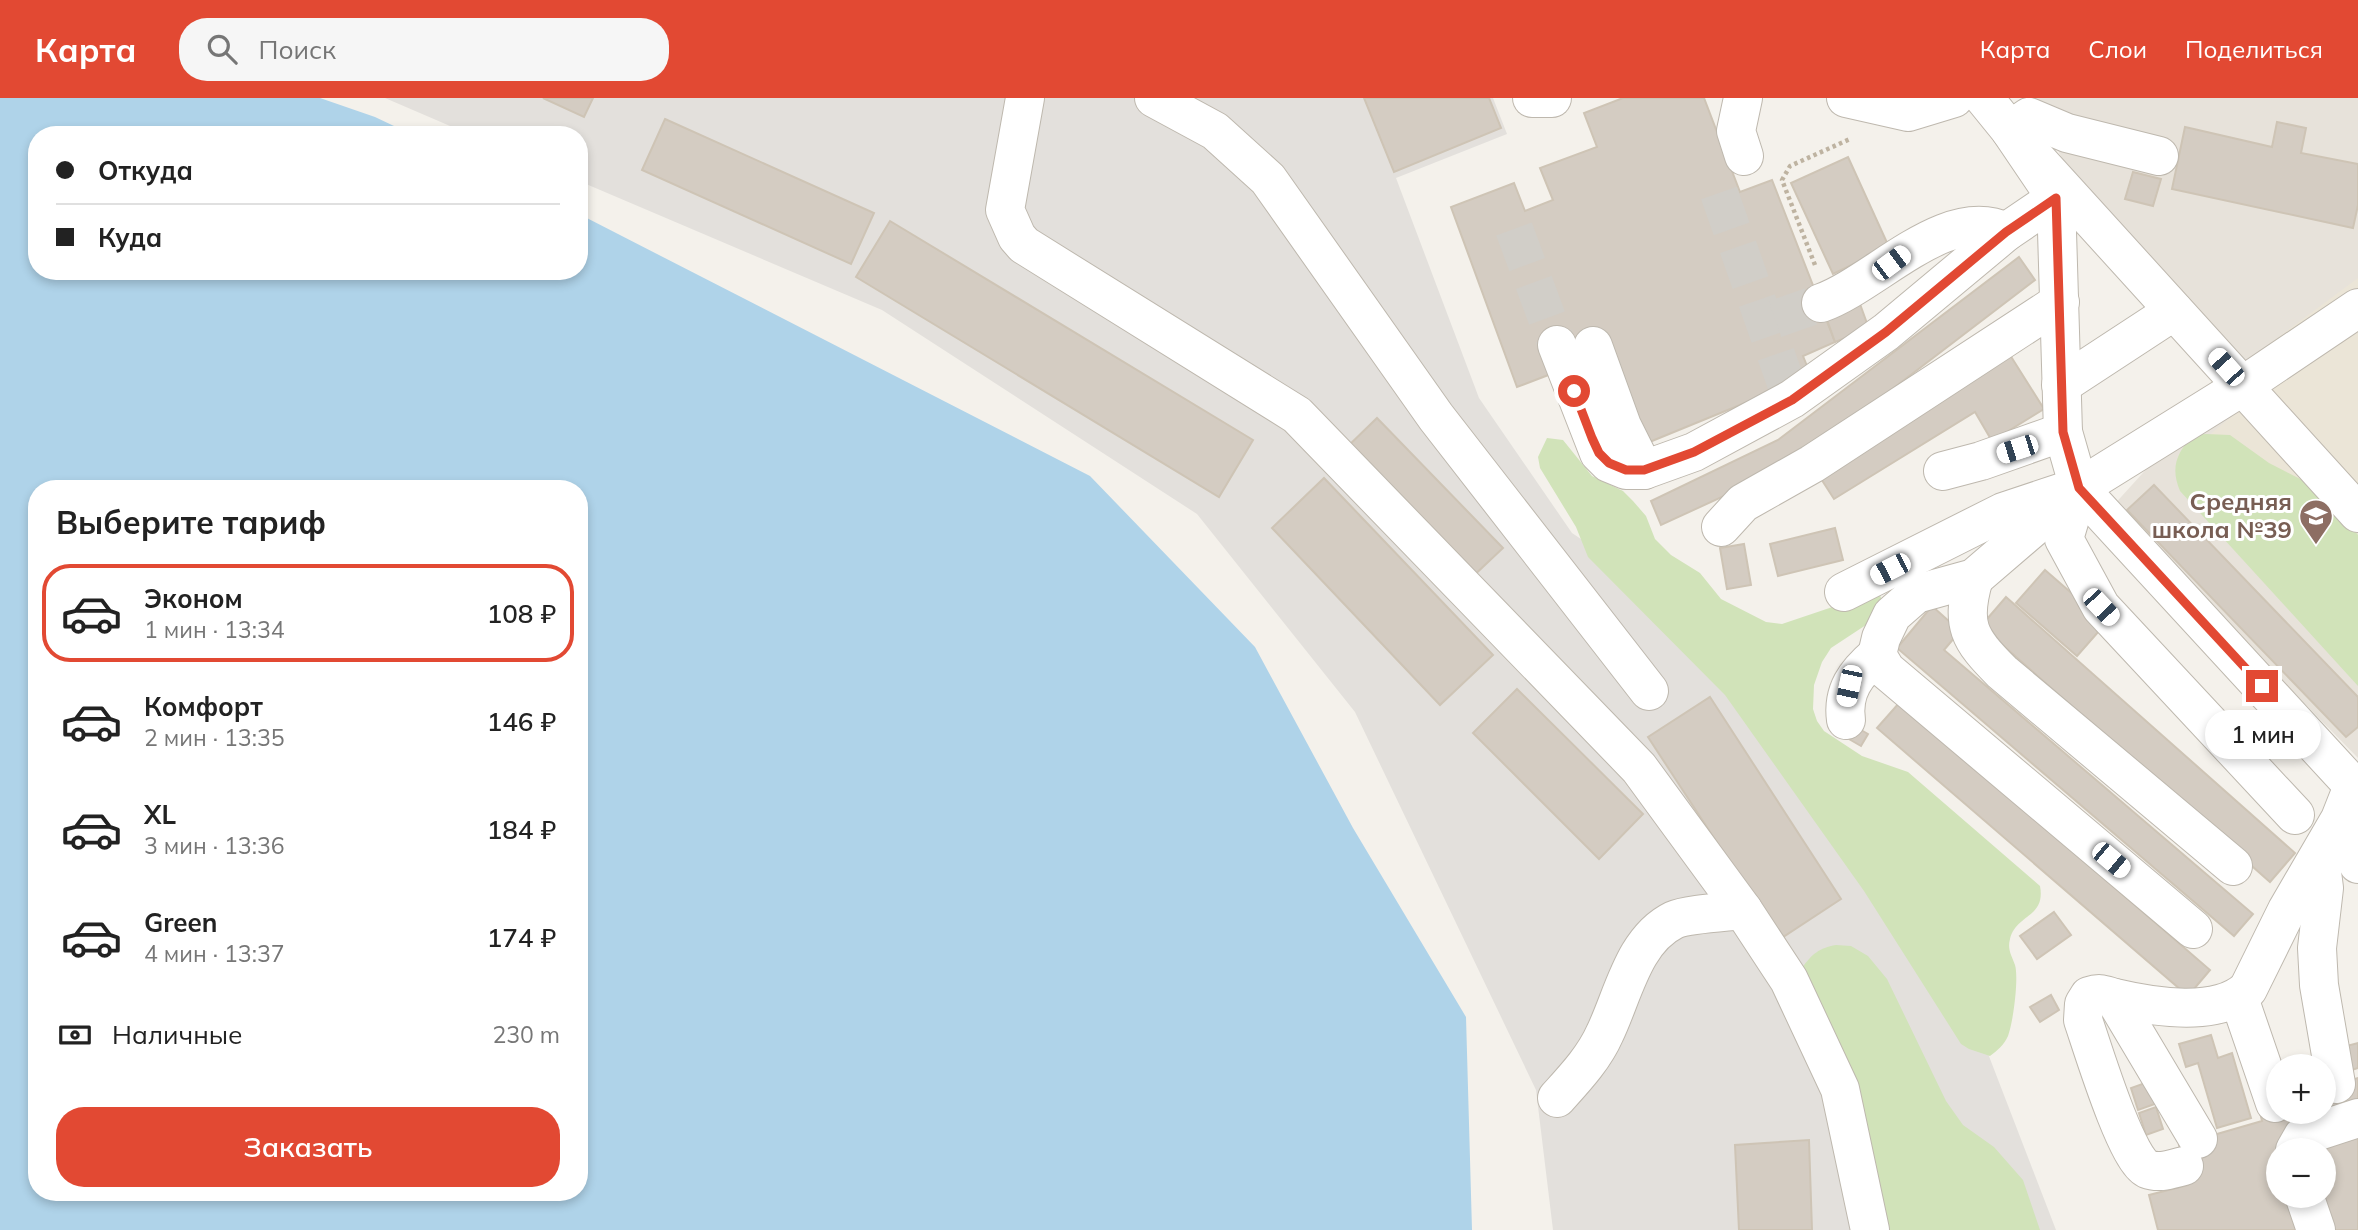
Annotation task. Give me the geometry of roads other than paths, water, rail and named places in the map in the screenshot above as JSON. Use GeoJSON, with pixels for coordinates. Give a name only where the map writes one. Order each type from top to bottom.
{"type":"FeatureCollection","features":[{"type":"Feature","properties":{"kind":"street"},"geometry":{"type":"LineString","coordinates":[[1025,98],[1005,210],[1017,237],[1024,245],[1297,415],[1639,768],[1743,910],[1789,980],[1840,1089],[1871,1230]]}},
{"type":"Feature","properties":{"kind":"street"},"geometry":{"type":"LineString","coordinates":[[1154,98],[1215,131],[1268,180],[1436,417],[1649,691]]}},
{"type":"Feature","properties":{"kind":"street"},"geometry":{"type":"LineString","coordinates":[[1532,98],[1552,98]]}},
{"type":"Feature","properties":{"kind":"street"},"geometry":{"type":"LineString","coordinates":[[1742,98],[1736,131],[1744,156]]}},
{"type":"Feature","properties":{"kind":"street"},"geometry":{"type":"LineString","coordinates":[[1846,98],[1908,112],[1954,98]]}},
{"type":"Feature","properties":{"kind":"street"},"geometry":{"type":"LineString","coordinates":[[1984,98],[2010,130],[2358,513]]}},
{"type":"Feature","properties":{"kind":"street"},"geometry":{"type":"LineString","coordinates":[[2010,130],[2029,117],[2067,133],[2159,156]]}},
{"type":"Feature","properties":{"kind":"street"},"geometry":{"type":"LineString","coordinates":[[2010,130],[2056,198],[2063,432],[2079,488],[2356,788],[2358,864]]}},
{"type":"Feature","properties":{"kind":"street"},"geometry":{"type":"LineString","coordinates":[[1575,346],[1599,453],[1609,463],[1626,470],[1644,470],[1694,452],[1886,332],[2006,232],[2056,198]]}},
{"type":"Feature","properties":{"kind":"street"},"geometry":{"type":"LineString","coordinates":[[1825,301],[1871,278],[1911,248],[1946,233],[1984,224],[2006,232]]}},
{"type":"Feature","properties":{"kind":"street"},"geometry":{"type":"LineString","coordinates":[[1870,299],[1914,276],[1955,275]]}},
{"type":"Feature","properties":{"kind":"street"},"geometry":{"type":"LineString","coordinates":[[1721,527],[1743,503],[1812,464],[2060,302]]}},
{"type":"Feature","properties":{"kind":"street"},"geometry":{"type":"LineString","coordinates":[[1846,720],[1849,686],[1859,670],[1877,655],[1881,638],[1892,615],[1916,594],[1974,578],[2079,488],[2243,386],[2358,308]]}},
{"type":"Feature","properties":{"kind":"street"},"geometry":{"type":"LineString","coordinates":[[2061,385],[2175,311]]}},
{"type":"Feature","properties":{"kind":"street"},"geometry":{"type":"LineString","coordinates":[[1943,471],[1981,461],[2063,432]]}},
{"type":"Feature","properties":{"kind":"street"},"geometry":{"type":"LineString","coordinates":[[1844,592],[2003,512],[2079,488]]}},
{"type":"Feature","properties":{"kind":"street"},"geometry":{"type":"LineString","coordinates":[[2079,488],[2063,539],[2101,607],[2295,815]]}},
{"type":"Feature","properties":{"kind":"street"},"geometry":{"type":"LineString","coordinates":[[1974,578],[1968,600],[1968,629],[1976,646],[2001,672],[2233,866]]}},
{"type":"Feature","properties":{"kind":"street"},"geometry":{"type":"LineString","coordinates":[[1877,655],[1886,670],[2193,929]]}},
{"type":"Feature","properties":{"kind":"street"},"geometry":{"type":"LineString","coordinates":[[2114,998],[2140,1041],[2191,1152],[2161,1172],[2146,1168],[2137,1161],[2117,1118],[2083,1020],[2084,1004],[2089,996],[2100,992],[2114,998],[2189,1009],[2215,1006],[2239,998],[2248,989],[2287,910],[2320,857],[2356,788]]}},
{"type":"Feature","properties":{"kind":"street"},"geometry":{"type":"LineString","coordinates":[[2320,857],[2324,888],[2317,948],[2319,985],[2331,1054]]}},
{"type":"Feature","properties":{"kind":"street"},"geometry":{"type":"LineString","coordinates":[[1557,1098],[1584,1068],[1605,1033],[1622,989],[1649,940],[1675,920],[1743,910]]}},
{"type":"Feature","properties":{"kind":"street"},"geometry":{"type":"LineString","coordinates":[[2239,998],[2266,1077]]}},
{"type":"Feature","properties":{"kind":"street"},"geometry":{"type":"LineString","coordinates":[[2140,1041],[2189,1009]]}},
{"type":"Feature","properties":{"kind":"street"},"geometry":{"type":"LineString","coordinates":[[2302,1138],[2358,1118]]}},
{"type":"Feature","properties":{"kind":"street"},"geometry":{"type":"LineString","coordinates":[[2308,1208],[2316,1230]]}},
{"type":"Feature","properties":{"kind":"water"},"geometry":{"type":"Polygon","coordinates":[[[0,98],[320,98],[394,126],[28,126],[28,280],[588,280],[588,219],[1090,476],[1255,647],[1353,828],[1466,1017],[1472,1230],[0,1230],[0,98]]]}},
{"type":"Feature","properties":{"kind":"tunnel"},"geometry":{"type":"LineString","coordinates":[[1719,193],[1787,386]]}},
{"type":"Feature","properties":{"kind":"tunnel"},"geometry":{"type":"LineString","coordinates":[[1514,229],[1557,345]]}},
{"type":"Feature","properties":{"kind":"tunnel"},"geometry":{"type":"LineString","coordinates":[[1775,319],[1821,303]]}},
{"type":"Feature","properties":{"kind":"place","name":"Средняя школа №39"},"geometry":{"type":"Point","coordinates":[2316,546]}}]}
